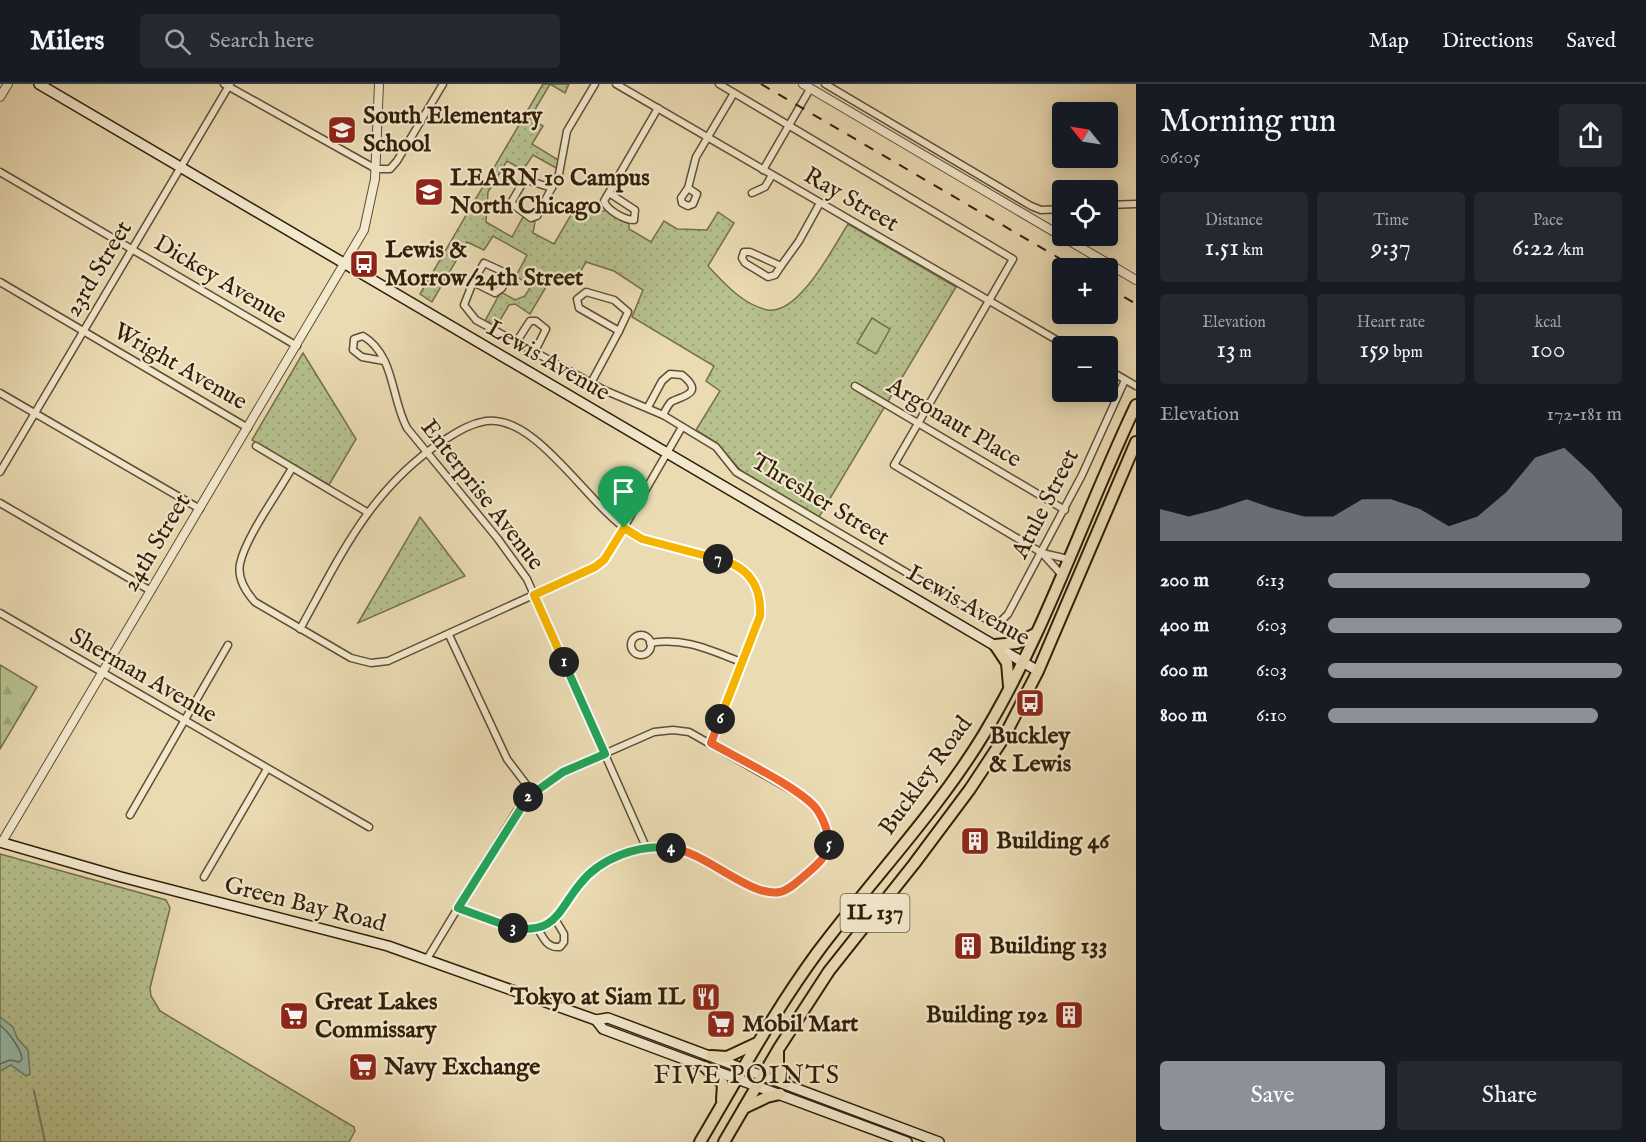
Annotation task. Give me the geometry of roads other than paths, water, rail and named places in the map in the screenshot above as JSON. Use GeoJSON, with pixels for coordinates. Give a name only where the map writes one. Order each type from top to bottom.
{"type":"FeatureCollection","features":[{"type":"Feature","properties":{"kind":"highway","name":"Buckley Road"},"geometry":{"type":"LineString","coordinates":[[700,1142],[760,1041],[818,952],[956,779],[1010,688],[1136,405]]}},
{"type":"Feature","properties":{"kind":"highway","name":"Buckley Road"},"geometry":{"type":"LineString","coordinates":[[724,1142],[779,1048],[828,971],[914,864],[970,789],[1003,739],[1038,671],[1136,442]]}},
{"type":"Feature","properties":{"kind":"highway"},"geometry":{"type":"LineString","coordinates":[[1010,688],[1007,663],[995,645],[1017,643],[1035,634]]}},
{"type":"Feature","properties":{"kind":"highway"},"geometry":{"type":"LineString","coordinates":[[956,779],[970,789]]}},
{"type":"Feature","properties":{"kind":"highway"},"geometry":{"type":"LineString","coordinates":[[711,1056],[727,1057],[760,1041]]}},
{"type":"Feature","properties":{"kind":"highway"},"geometry":{"type":"LineString","coordinates":[[779,1048],[778,1064],[785,1083]]}},
{"type":"Feature","properties":{"kind":"highway"},"geometry":{"type":"LineString","coordinates":[[705,1067],[723,1084],[718,1112]]}},
{"type":"Feature","properties":{"kind":"highway"},"geometry":{"type":"LineString","coordinates":[[744,1108],[765,1097],[780,1094]]}},
{"type":"Feature","properties":{"kind":"main road","name":"Lewis Avenue"},"geometry":{"type":"LineString","coordinates":[[39,84],[1038,671]]}},
{"type":"Feature","properties":{"kind":"main road","name":"Green Bay Road"},"geometry":{"type":"LineString","coordinates":[[1,842],[121,877],[356,937],[427,959],[596,1020],[608,1018],[939,1142]]}},
{"type":"Feature","properties":{"kind":"main road","name":"Green Bay Road"},"geometry":{"type":"LineString","coordinates":[[596,1020],[603,1029],[907,1142]]}},
{"type":"Feature","properties":{"kind":"street"},"geometry":{"type":"LineString","coordinates":[[0,97],[8,84]]}},
{"type":"Feature","properties":{"kind":"street","name":"24th Street"},"geometry":{"type":"LineString","coordinates":[[1,842],[297,346],[345,264],[367,221],[376,169],[379,84]]}},
{"type":"Feature","properties":{"kind":"street"},"geometry":{"type":"LineString","coordinates":[[227,85],[366,166],[390,169],[442,84]]}},
{"type":"Feature","properties":{"kind":"street"},"geometry":{"type":"LineString","coordinates":[[552,188],[530,181],[523,182],[512,203],[535,218],[560,174],[567,131],[595,84]]}},
{"type":"Feature","properties":{"kind":"street","name":"Ray Street"},"geometry":{"type":"LineString","coordinates":[[616,84],[1052,338]]}},
{"type":"Feature","properties":{"kind":"street"},"geometry":{"type":"LineString","coordinates":[[718,84],[1012,259],[894,465],[1042,553],[1061,574]]}},
{"type":"Feature","properties":{"kind":"street"},"geometry":{"type":"LineString","coordinates":[[802,84],[1136,280]]}},
{"type":"Feature","properties":{"kind":"street"},"geometry":{"type":"LineString","coordinates":[[825,84],[1031,206],[1041,210],[1052,209]]}},
{"type":"Feature","properties":{"kind":"street","name":"23rd Street"},"geometry":{"type":"LineString","coordinates":[[0,472],[227,85]]}},
{"type":"Feature","properties":{"kind":"street"},"geometry":{"type":"LineString","coordinates":[[763,170],[810,89]]}},
{"type":"Feature","properties":{"kind":"street"},"geometry":{"type":"LineString","coordinates":[[688,188],[691,168],[734,93]]}},
{"type":"Feature","properties":{"kind":"street"},"geometry":{"type":"LineString","coordinates":[[609,193],[635,210],[634,219],[626,219],[606,206],[604,201],[658,108]]}},
{"type":"Feature","properties":{"kind":"street","name":"Dickey Avenue"},"geometry":{"type":"LineString","coordinates":[[0,172],[297,346]]}},
{"type":"Feature","properties":{"kind":"street"},"geometry":{"type":"LineString","coordinates":[[752,193],[765,187],[772,175]]}},
{"type":"Feature","properties":{"kind":"street"},"geometry":{"type":"LineString","coordinates":[[781,266],[750,252],[744,252],[742,258],[745,263],[768,277],[775,275],[799,241],[820,203]]}},
{"type":"Feature","properties":{"kind":"street"},"geometry":{"type":"LineString","coordinates":[[1118,205],[1136,204]]}},
{"type":"Feature","properties":{"kind":"street"},"geometry":{"type":"LineString","coordinates":[[484,263],[506,274],[502,288],[495,293],[473,282],[484,263]]}},
{"type":"Feature","properties":{"kind":"street","name":"Wright Avenue"},"geometry":{"type":"LineString","coordinates":[[0,282],[248,428]]}},
{"type":"Feature","properties":{"kind":"street","name":"Thresher Street"},"geometry":{"type":"LineString","coordinates":[[473,282],[464,305],[471,316],[591,383],[663,415],[716,447],[736,472],[982,617]]}},
{"type":"Feature","properties":{"kind":"street"},"geometry":{"type":"LineString","coordinates":[[591,383],[629,315],[624,307],[603,296],[586,292],[579,295],[576,303],[579,308],[619,331]]}},
{"type":"Feature","properties":{"kind":"street"},"geometry":{"type":"LineString","coordinates":[[517,341],[530,321],[536,321],[546,329],[535,351]]}},
{"type":"Feature","properties":{"kind":"street","name":"Enterprise Avenue"},"geometry":{"type":"LineString","coordinates":[[384,361],[357,355],[352,350],[354,339],[363,336],[368,339],[384,361],[391,376],[402,420],[426,453],[518,564],[534,595],[646,847]]}},
{"type":"Feature","properties":{"kind":"street"},"geometry":{"type":"LineString","coordinates":[[648,407],[662,381],[670,374],[682,375],[690,384],[690,393],[671,402],[663,415]]}},
{"type":"Feature","properties":{"kind":"street"},"geometry":{"type":"LineString","coordinates":[[1118,376],[1136,386]]}},
{"type":"Feature","properties":{"kind":"street","name":"Atule Street"},"geometry":{"type":"LineString","coordinates":[[982,617],[998,624],[1004,619],[1065,510],[1125,380]]}},
{"type":"Feature","properties":{"kind":"street","name":"Argonaut Place"},"geometry":{"type":"LineString","coordinates":[[855,386],[1065,510]]}},
{"type":"Feature","properties":{"kind":"street"},"geometry":{"type":"LineString","coordinates":[[0,393],[200,509]]}},
{"type":"Feature","properties":{"kind":"street"},"geometry":{"type":"LineString","coordinates":[[300,629],[367,512],[385,490],[426,453],[474,423],[502,421],[516,425],[542,445],[608,517],[624,528],[642,539],[727,561],[752,578],[761,603],[760,616],[711,743]]}},
{"type":"Feature","properties":{"kind":"street"},"geometry":{"type":"LineString","coordinates":[[292,468],[245,549],[240,565],[240,579],[255,602],[351,658],[370,663],[402,656],[595,567],[604,560],[624,528],[682,427]]}},
{"type":"Feature","properties":{"kind":"street"},"geometry":{"type":"LineString","coordinates":[[256,446],[367,512]]}},
{"type":"Feature","properties":{"kind":"street"},"geometry":{"type":"LineString","coordinates":[[0,503],[151,591]]}},
{"type":"Feature","properties":{"kind":"street"},"geometry":{"type":"LineString","coordinates":[[1042,553],[1068,559]]}},
{"type":"Feature","properties":{"kind":"street","name":"Sherman Avenue"},"geometry":{"type":"LineString","coordinates":[[0,613],[369,827]]}},
{"type":"Feature","properties":{"kind":"street"},"geometry":{"type":"LineString","coordinates":[[449,635],[507,759],[532,792]]}},
{"type":"Feature","properties":{"kind":"street"},"geometry":{"type":"LineString","coordinates":[[651,643],[666,640],[690,642],[741,662]]}},
{"type":"Feature","properties":{"kind":"street"},"geometry":{"type":"LineString","coordinates":[[130,815],[228,645]]}},
{"type":"Feature","properties":{"kind":"street"},"geometry":{"type":"LineString","coordinates":[[427,959],[516,812],[532,792],[563,772],[654,732],[673,730],[689,732],[800,795],[814,806],[825,827],[830,844],[823,858],[792,887],[782,892],[761,891],[699,855],[683,849],[646,847],[607,861],[593,871],[580,882],[555,919],[538,929],[511,928],[458,908]]}},
{"type":"Feature","properties":{"kind":"street"},"geometry":{"type":"LineString","coordinates":[[204,876],[267,769]]}},
{"type":"Feature","properties":{"kind":"street"},"geometry":{"type":"LineString","coordinates":[[538,929],[547,944],[552,948],[560,947],[564,942],[564,934],[555,919]]}},
{"type":"Feature","properties":{"kind":"water"},"geometry":{"type":"Polygon","coordinates":[[[0,1017],[13,1027],[17,1038],[28,1050],[30,1074],[26,1076],[11,1065],[0,1071],[0,1017]]]}},
{"type":"Feature","properties":{"kind":"waterway"},"geometry":{"type":"LineString","coordinates":[[34,1091],[45,1142]]}},
{"type":"Feature","properties":{"kind":"railway"},"geometry":{"type":"LineString","coordinates":[[761,84],[1059,258]]}},
{"type":"Feature","properties":{"kind":"railway"},"geometry":{"type":"LineString","coordinates":[[1118,293],[1136,304]]}},
{"type":"Feature","properties":{"kind":"place","name":"South Elementary School"},"geometry":{"type":"Point","coordinates":[342,130]}},
{"type":"Feature","properties":{"kind":"place","name":"LEARN 10 Campus North Chicago"},"geometry":{"type":"Point","coordinates":[429,192]}},
{"type":"Feature","properties":{"kind":"place","name":"Lewis & Morrow/24th Street"},"geometry":{"type":"Point","coordinates":[364,264]}},
{"type":"Feature","properties":{"kind":"place","name":"Buckley & Lewis"},"geometry":{"type":"Point","coordinates":[1030,703]}},
{"type":"Feature","properties":{"kind":"place","name":"Building 46"},"geometry":{"type":"Point","coordinates":[975,841]}},
{"type":"Feature","properties":{"kind":"place","name":"Building 133"},"geometry":{"type":"Point","coordinates":[968,946]}},
{"type":"Feature","properties":{"kind":"place","name":"Tokyo at Siam IL"},"geometry":{"type":"Point","coordinates":[706,997]}},
{"type":"Feature","properties":{"kind":"place","name":"Building 192"},"geometry":{"type":"Point","coordinates":[1069,1015]}},
{"type":"Feature","properties":{"kind":"place","name":"Great Lakes Commissary"},"geometry":{"type":"Point","coordinates":[294,1016]}},
{"type":"Feature","properties":{"kind":"place","name":"Mobil Mart"},"geometry":{"type":"Point","coordinates":[721,1024]}},
{"type":"Feature","properties":{"kind":"place","name":"Navy Exchange"},"geometry":{"type":"Point","coordinates":[363,1067]}},
{"type":"Feature","properties":{"kind":"district","name":"FIVE POINTS"},"geometry":{"type":"Point","coordinates":[747,1075]}}]}
